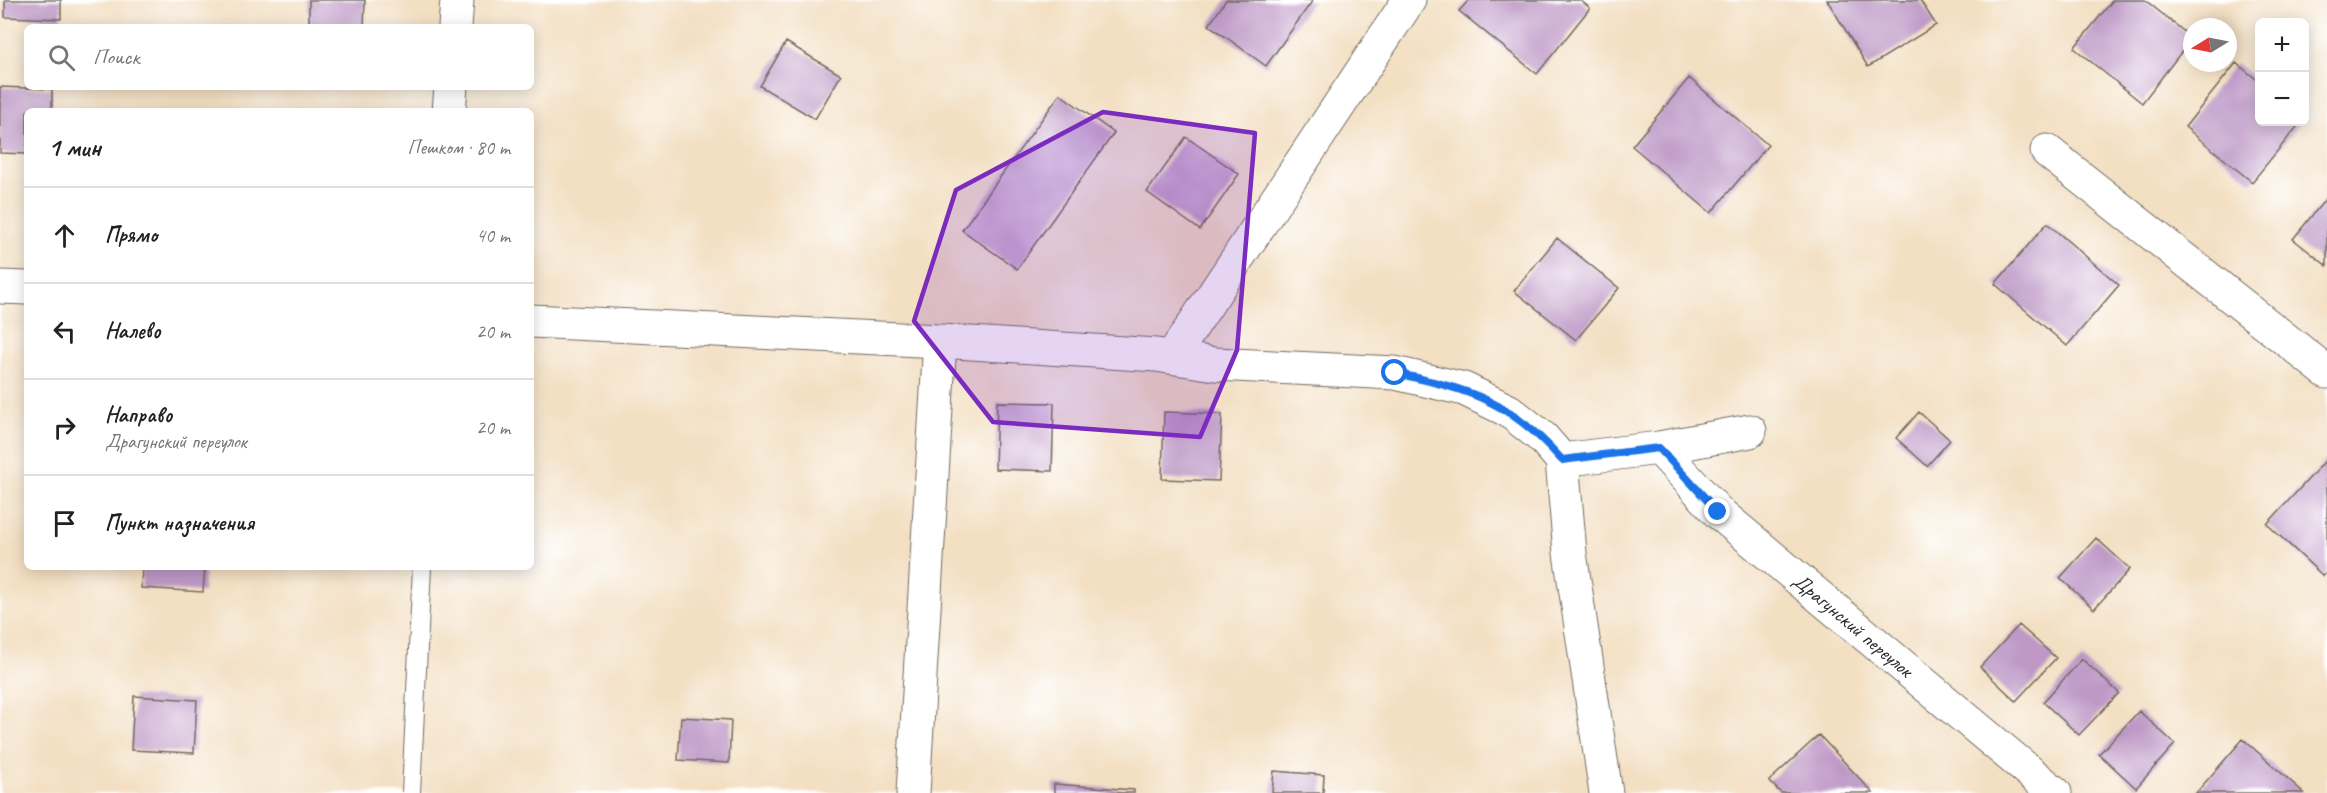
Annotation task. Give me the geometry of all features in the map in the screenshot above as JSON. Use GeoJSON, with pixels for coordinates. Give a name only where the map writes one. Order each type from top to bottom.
{"type":"FeatureCollection","features":[{"type":"Feature","properties":{"kind":"street"},"geometry":{"type":"LineString","coordinates":[[455,24],[457,0]]}},
{"type":"Feature","properties":{"kind":"street"},"geometry":{"type":"LineString","coordinates":[[1172,357],[1409,0]]}},
{"type":"Feature","properties":{"kind":"street"},"geometry":{"type":"LineString","coordinates":[[449,108],[451,90]]}},
{"type":"Feature","properties":{"kind":"street"},"geometry":{"type":"LineString","coordinates":[[2047,151],[2327,372]]}},
{"type":"Feature","properties":{"kind":"street"},"geometry":{"type":"LineString","coordinates":[[0,286],[24,288]]}},
{"type":"Feature","properties":{"kind":"street"},"geometry":{"type":"LineString","coordinates":[[534,321],[940,341],[1172,357],[1215,364],[1395,373],[1464,389],[1509,411],[1543,438],[1562,460],[1570,553],[1606,793]]}},
{"type":"Feature","properties":{"kind":"street"},"geometry":{"type":"LineString","coordinates":[[913,793],[940,341]]}},
{"type":"Feature","properties":{"kind":"street"},"geometry":{"type":"LineString","coordinates":[[1562,460],[1659,448],[1750,431]]}},
{"type":"Feature","properties":{"kind":"street","name":"Драгунский переулок"},"geometry":{"type":"LineString","coordinates":[[1659,448],[1718,512],[2055,793]]}},
{"type":"Feature","properties":{"kind":"lane"},"geometry":{"type":"LineString","coordinates":[[411,793],[422,570]]}},
{"type":"Feature","properties":{"kind":"highlighted area"},"geometry":{"type":"Polygon","coordinates":[[[1103,112],[1255,133],[1237,350],[1200,437],[993,422],[914,321],[956,190],[1103,112]]]}},
{"type":"Feature","properties":{"kind":"building"},"geometry":{"type":"Polygon","coordinates":[[[5,0],[61,0],[61,19],[5,17],[5,0]]]}},
{"type":"Feature","properties":{"kind":"building"},"geometry":{"type":"Polygon","coordinates":[[[309,0],[365,0],[364,24],[309,24],[309,0]]]}},
{"type":"Feature","properties":{"kind":"building"},"geometry":{"type":"Polygon","coordinates":[[[1226,0],[1313,0],[1266,66],[1209,25],[1226,0]]]}},
{"type":"Feature","properties":{"kind":"building"},"geometry":{"type":"Polygon","coordinates":[[[1469,0],[1580,0],[1590,8],[1537,74],[1459,11],[1469,0]]]}},
{"type":"Feature","properties":{"kind":"building"},"geometry":{"type":"Polygon","coordinates":[[[1827,0],[1920,0],[1936,25],[1868,67],[1827,0]]]}},
{"type":"Feature","properties":{"kind":"building"},"geometry":{"type":"Polygon","coordinates":[[[2113,0],[2145,0],[2183,31],[2183,50],[2142,103],[2074,48],[2113,0]]]}},
{"type":"Feature","properties":{"kind":"building"},"geometry":{"type":"Polygon","coordinates":[[[786,42],[841,75],[815,119],[760,86],[786,42]]]}},
{"type":"Feature","properties":{"kind":"building"},"geometry":{"type":"Polygon","coordinates":[[[2237,64],[2255,78],[2255,126],[2298,126],[2252,182],[2185,127],[2229,72],[2237,72],[2237,64]]]}},
{"type":"Feature","properties":{"kind":"building"},"geometry":{"type":"Polygon","coordinates":[[[1689,78],[1768,145],[1711,213],[1632,146],[1689,78]]]}},
{"type":"Feature","properties":{"kind":"building"},"geometry":{"type":"Polygon","coordinates":[[[0,87],[52,90],[52,108],[24,108],[24,154],[0,153],[0,87]]]}},
{"type":"Feature","properties":{"kind":"building"},"geometry":{"type":"Polygon","coordinates":[[[1060,94],[1114,133],[1017,269],[962,230],[1060,94]]]}},
{"type":"Feature","properties":{"kind":"building"},"geometry":{"type":"Polygon","coordinates":[[[1186,137],[1239,174],[1200,230],[1147,192],[1186,137]]]}},
{"type":"Feature","properties":{"kind":"building"},"geometry":{"type":"Polygon","coordinates":[[[2327,197],[2327,266],[2293,239],[2327,197]]]}},
{"type":"Feature","properties":{"kind":"building"},"geometry":{"type":"Polygon","coordinates":[[[2047,223],[2119,285],[2067,346],[1995,284],[2047,223]]]}},
{"type":"Feature","properties":{"kind":"building"},"geometry":{"type":"Polygon","coordinates":[[[1557,238],[1619,288],[1576,340],[1514,291],[1557,238]]]}},
{"type":"Feature","properties":{"kind":"building"},"geometry":{"type":"Polygon","coordinates":[[[997,402],[1054,403],[1052,471],[995,469],[997,402]]]}},
{"type":"Feature","properties":{"kind":"building"},"geometry":{"type":"Polygon","coordinates":[[[1164,412],[1222,414],[1219,481],[1162,479],[1164,412]]]}},
{"type":"Feature","properties":{"kind":"building"},"geometry":{"type":"Polygon","coordinates":[[[1919,412],[1950,440],[1927,466],[1896,438],[1919,412]]]}},
{"type":"Feature","properties":{"kind":"building"},"geometry":{"type":"Polygon","coordinates":[[[2327,459],[2327,572],[2323,576],[2267,524],[2327,459]]]}},
{"type":"Feature","properties":{"kind":"building"},"geometry":{"type":"Polygon","coordinates":[[[2096,538],[2130,569],[2094,609],[2060,578],[2096,538]]]}},
{"type":"Feature","properties":{"kind":"building"},"geometry":{"type":"Polygon","coordinates":[[[142,570],[205,570],[203,592],[141,588],[142,570]]]}},
{"type":"Feature","properties":{"kind":"building"},"geometry":{"type":"Polygon","coordinates":[[[2019,625],[2056,658],[2016,701],[1980,667],[2019,625]]]}},
{"type":"Feature","properties":{"kind":"building"},"geometry":{"type":"Polygon","coordinates":[[[2082,659],[2119,693],[2079,735],[2043,702],[2082,659]]]}},
{"type":"Feature","properties":{"kind":"building"},"geometry":{"type":"Polygon","coordinates":[[[134,696],[197,700],[194,753],[131,750],[134,696]]]}},
{"type":"Feature","properties":{"kind":"building"},"geometry":{"type":"Polygon","coordinates":[[[2139,711],[2175,744],[2136,788],[2099,754],[2139,711]]]}},
{"type":"Feature","properties":{"kind":"building"},"geometry":{"type":"Polygon","coordinates":[[[681,717],[731,720],[729,763],[678,760],[681,717]]]}},
{"type":"Feature","properties":{"kind":"building"},"geometry":{"type":"Polygon","coordinates":[[[1819,735],[1873,793],[1781,793],[1769,781],[1819,735]]]}},
{"type":"Feature","properties":{"kind":"building"},"geometry":{"type":"Polygon","coordinates":[[[2243,739],[2304,793],[2196,793],[2243,739]]]}},
{"type":"Feature","properties":{"kind":"building"},"geometry":{"type":"Polygon","coordinates":[[[1274,771],[1324,775],[1323,793],[1272,793],[1274,771]]]}},
{"type":"Feature","properties":{"kind":"building"},"geometry":{"type":"Polygon","coordinates":[[[1054,784],[1134,790],[1134,793],[1054,793],[1054,784]]]}},
{"type":"Feature","properties":{"kind":"route"},"geometry":{"type":"LineString","coordinates":[[1395,373],[1464,389],[1509,411],[1543,438],[1562,460],[1659,448],[1718,512]]}}]}
